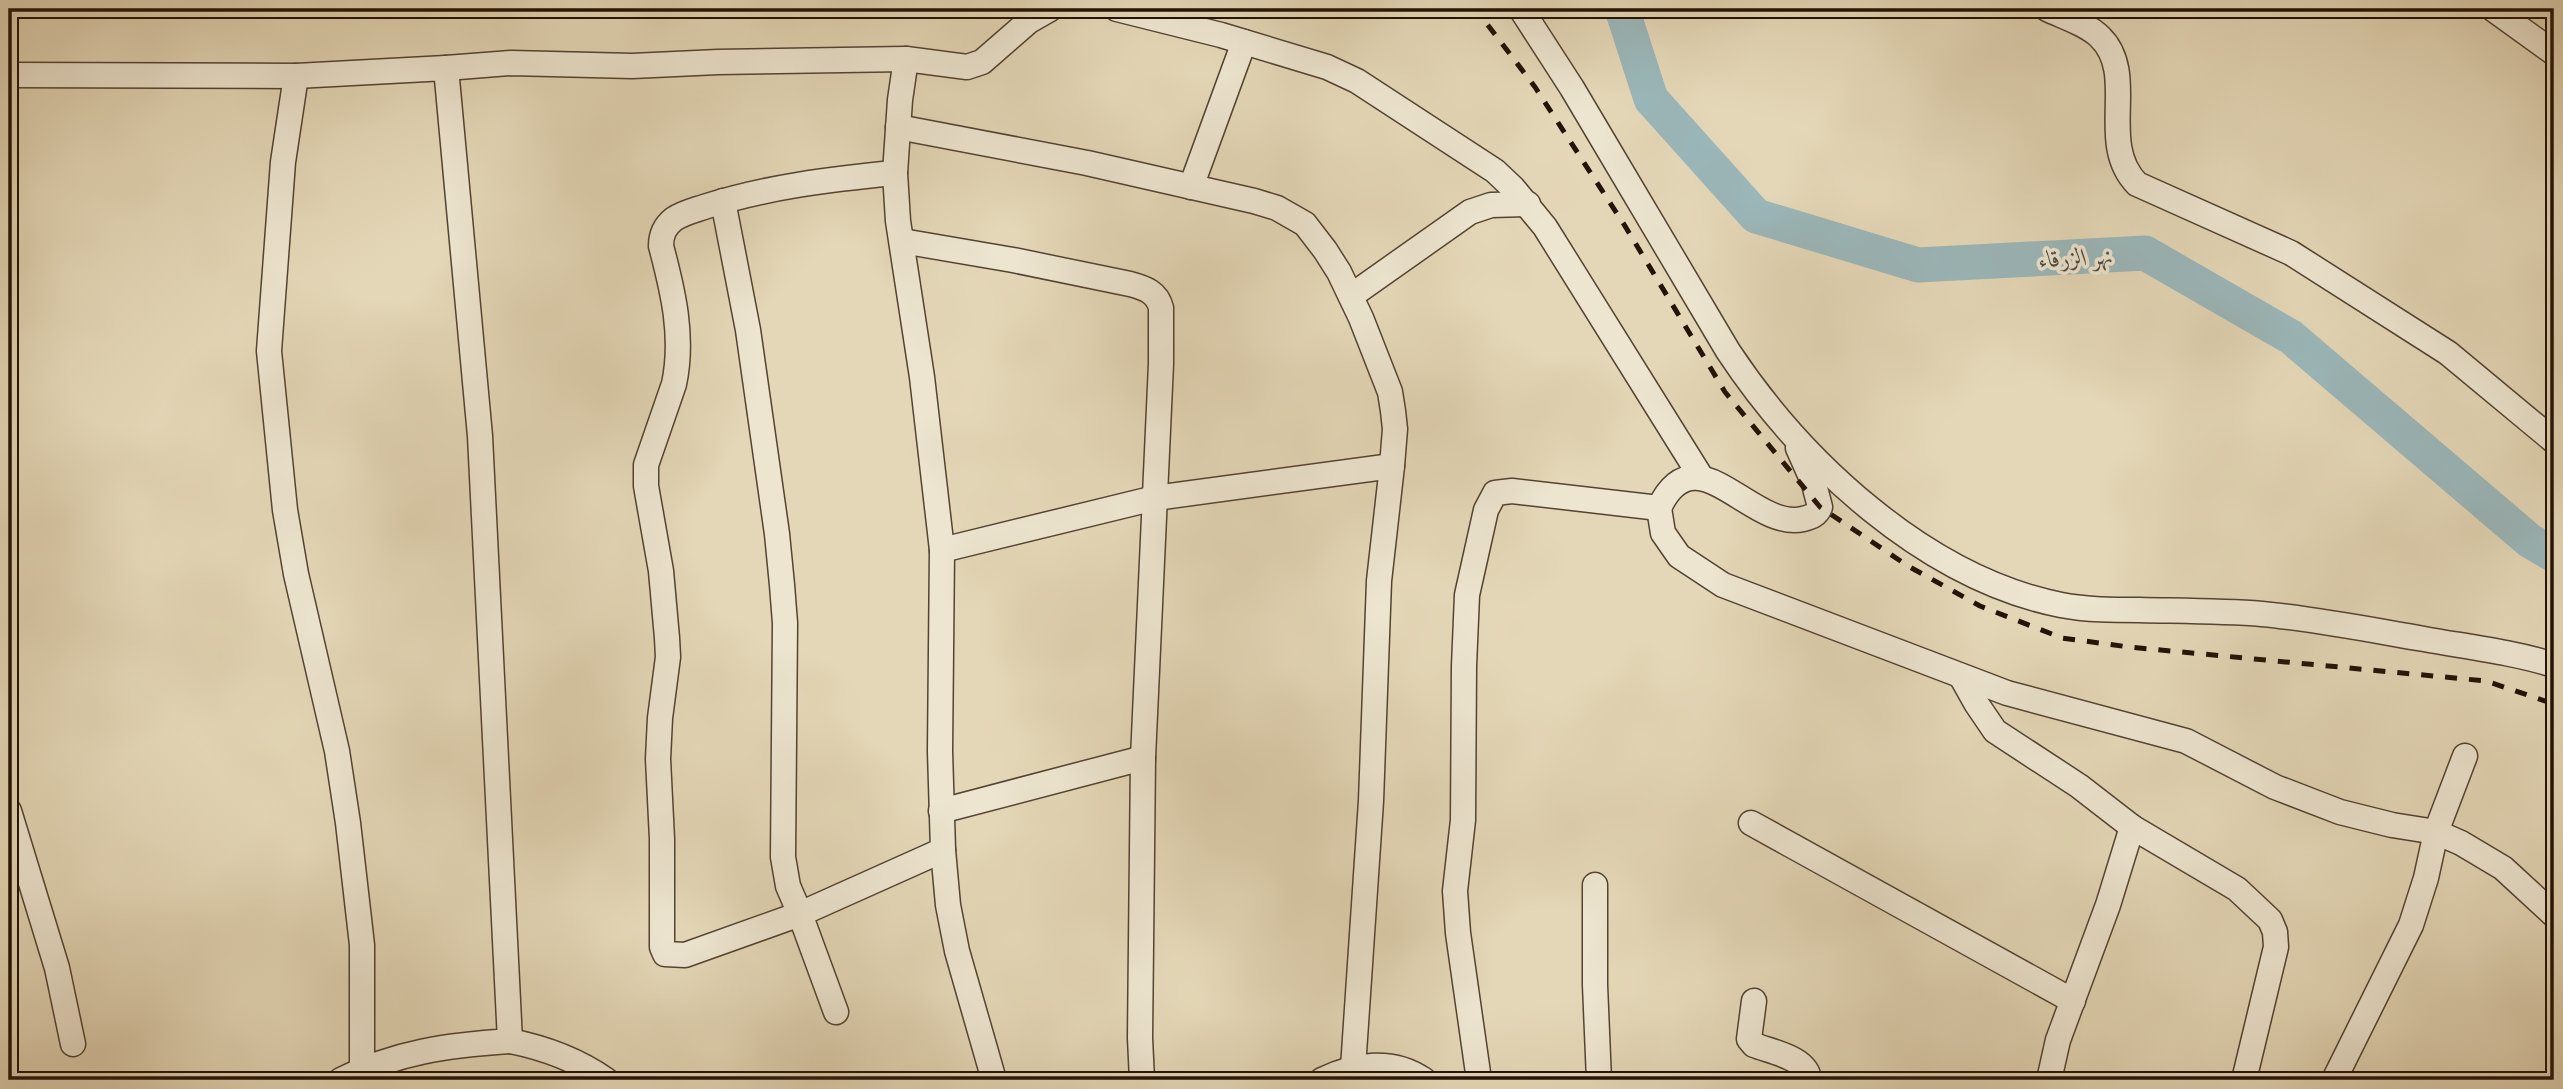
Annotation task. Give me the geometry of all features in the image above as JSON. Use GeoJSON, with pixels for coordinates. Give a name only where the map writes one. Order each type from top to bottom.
{"type":"FeatureCollection","features":[{"type":"Feature","properties":{"kind":"street"},"geometry":{"type":"LineString","coordinates":[[9,75],[296,76],[511,63],[632,66],[906,59],[967,67],[975,66],[991,55],[1029,21],[1050,9]]}},
{"type":"Feature","properties":{"kind":"street"},"geometry":{"type":"LineString","coordinates":[[1117,9],[1327,67],[1357,81],[1494,171],[1528,204],[1545,227],[1701,478]]}},
{"type":"Feature","properties":{"kind":"street"},"geometry":{"type":"LineString","coordinates":[[1521,9],[1572,88],[1728,351],[1755,391],[1852,494],[1910,540],[1978,576],[2020,594],[2082,608],[2263,614],[2451,644],[2554,665]]}},
{"type":"Feature","properties":{"kind":"street"},"geometry":{"type":"LineString","coordinates":[[2047,9],[2096,33],[2106,43],[2117,71],[2116,131],[2122,161],[2128,175],[2137,184],[2291,253],[2448,353],[2554,441]]}},
{"type":"Feature","properties":{"kind":"street"},"geometry":{"type":"LineString","coordinates":[[2493,9],[2554,53]]}},
{"type":"Feature","properties":{"kind":"street"},"geometry":{"type":"LineString","coordinates":[[1191,187],[1244,42]]}},
{"type":"Feature","properties":{"kind":"street"},"geometry":{"type":"LineString","coordinates":[[906,59],[895,173],[942,550],[943,849],[948,905],[957,951],[994,1080]]}},
{"type":"Feature","properties":{"kind":"street"},"geometry":{"type":"LineString","coordinates":[[446,68],[480,436],[510,1041]]}},
{"type":"Feature","properties":{"kind":"street"},"geometry":{"type":"LineString","coordinates":[[296,76],[283,162],[269,351],[285,510],[296,574],[337,751],[362,945],[352,1075],[450,1045],[510,1041],[550,1051],[572,1060],[606,1080]]}},
{"type":"Feature","properties":{"kind":"street"},"geometry":{"type":"LineString","coordinates":[[898,127],[1087,163],[1277,208],[1304,224],[1320,243],[1352,296],[1390,392],[1395,429],[1379,581],[1371,801],[1353,1068]]}},
{"type":"Feature","properties":{"kind":"street"},"geometry":{"type":"LineString","coordinates":[[895,173],[792,186],[723,201],[677,216],[664,229],[661,238],[674,295],[678,339],[674,384],[646,465],[646,486],[661,571],[668,657],[658,759],[662,839],[662,947],[665,954],[685,955],[800,914],[943,849]]}},
{"type":"Feature","properties":{"kind":"street"},"geometry":{"type":"LineString","coordinates":[[723,201],[748,330],[777,534],[785,623],[783,857],[788,886],[836,1012]]}},
{"type":"Feature","properties":{"kind":"street"},"geometry":{"type":"LineString","coordinates":[[1352,296],[1470,212],[1491,205],[1528,204]]}},
{"type":"Feature","properties":{"kind":"street"},"geometry":{"type":"LineString","coordinates":[[902,241],[1013,260],[1143,287],[1159,299],[1161,364],[1143,758],[1140,1038],[1142,1080]]}},
{"type":"Feature","properties":{"kind":"street"},"geometry":{"type":"LineString","coordinates":[[1791,431],[1820,502],[1818,513],[1792,521],[1780,520],[1713,480],[1688,479],[1667,494],[1659,508],[1664,533],[1679,556],[1723,585],[1860,636],[1962,678],[2186,741],[2275,787],[2340,812],[2382,823],[2436,832],[2461,843],[2503,868],[2554,915]]}},
{"type":"Feature","properties":{"kind":"street"},"geometry":{"type":"LineString","coordinates":[[942,550],[1155,498],[1392,466]]}},
{"type":"Feature","properties":{"kind":"street"},"geometry":{"type":"LineString","coordinates":[[1479,1080],[1458,933],[1455,891],[1463,820],[1465,615],[1486,510],[1495,493],[1512,491],[1659,508]]}},
{"type":"Feature","properties":{"kind":"street"},"geometry":{"type":"LineString","coordinates":[[1962,678],[1995,731],[2079,786],[2132,827],[2237,889],[2256,905],[2273,925],[2276,947],[2244,1080]]}},
{"type":"Feature","properties":{"kind":"street"},"geometry":{"type":"LineString","coordinates":[[2334,1080],[2411,925],[2426,878],[2436,832],[2465,756]]}},
{"type":"Feature","properties":{"kind":"street"},"geometry":{"type":"LineString","coordinates":[[941,811],[1143,758]]}},
{"type":"Feature","properties":{"kind":"street"},"geometry":{"type":"LineString","coordinates":[[9,811],[57,968],[73,1044]]}},
{"type":"Feature","properties":{"kind":"street"},"geometry":{"type":"LineString","coordinates":[[1751,823],[2073,1001]]}},
{"type":"Feature","properties":{"kind":"street"},"geometry":{"type":"LineString","coordinates":[[2049,1080],[2058,1040],[2108,905],[2132,827]]}},
{"type":"Feature","properties":{"kind":"street"},"geometry":{"type":"LineString","coordinates":[[1595,885],[1599,1080]]}},
{"type":"Feature","properties":{"kind":"street"},"geometry":{"type":"LineString","coordinates":[[1754,1001],[1749,1039],[1754,1045],[1800,1063],[1806,1069],[1809,1080]]}},
{"type":"Feature","properties":{"kind":"street"},"geometry":{"type":"LineString","coordinates":[[1322,1080],[1353,1068],[1383,1065],[1401,1069],[1423,1080]]}},
{"type":"Feature","properties":{"kind":"waterway","name":"نهر الزرقاء"},"geometry":{"type":"LineString","coordinates":[[1622,9],[1651,99],[1756,216],[1918,265],[2145,253],[2291,337],[2530,541],[2554,555]]}},
{"type":"Feature","properties":{"kind":"railway"},"geometry":{"type":"LineString","coordinates":[[1470,9],[1484,20],[1535,87],[1625,226],[1725,392],[1820,507],[1908,566],[1980,606],[2062,638],[2129,647],[2486,681],[2554,704]]}}]}
